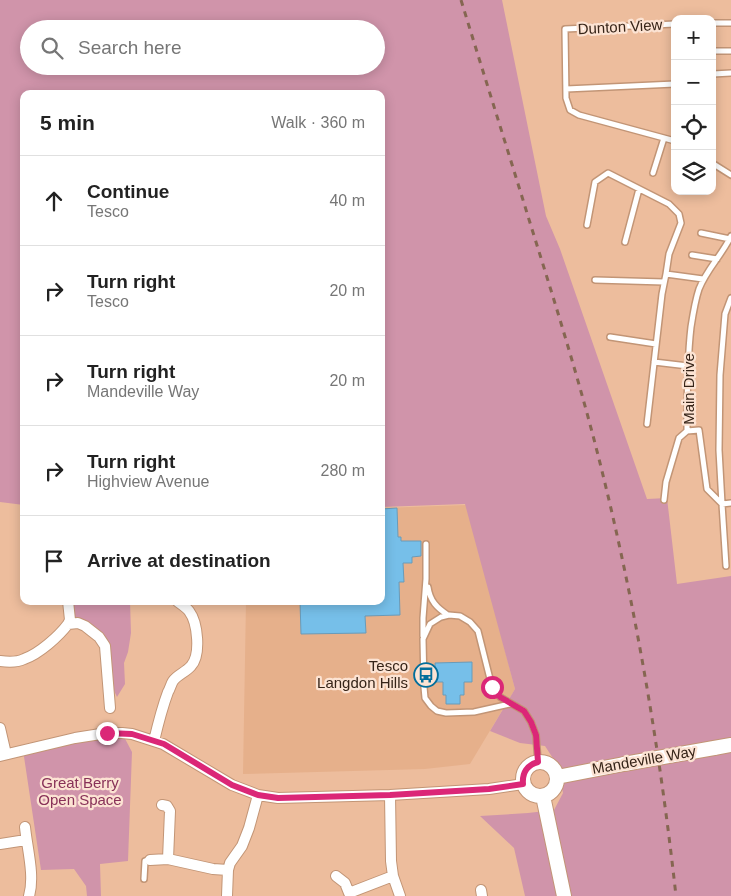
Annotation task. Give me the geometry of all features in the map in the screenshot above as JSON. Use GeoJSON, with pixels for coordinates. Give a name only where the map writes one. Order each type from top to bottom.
{"type":"FeatureCollection","features":[{"type":"Feature","properties":{"kind":"main road","name":"Mandeville Way"},"geometry":{"type":"LineString","coordinates":[[557,777],[731,744]]}},
{"type":"Feature","properties":{"kind":"main road"},"geometry":{"type":"LineString","coordinates":[[538,762],[547,763],[553,768],[557,777],[556,786],[551,793],[543,796],[530,794],[523,784],[526,770],[529,766],[538,762]]}},
{"type":"Feature","properties":{"kind":"main road"},"geometry":{"type":"LineString","coordinates":[[543,796],[564,896]]}},
{"type":"Feature","properties":{"kind":"street"},"geometry":{"type":"LineString","coordinates":[[0,661],[24,660],[47,645],[68,624],[70,620],[68,605]]}},
{"type":"Feature","properties":{"kind":"street"},"geometry":{"type":"LineString","coordinates":[[154,741],[163,706],[173,681],[191,666],[196,659],[198,642],[196,630],[193,618],[184,605]]}},
{"type":"Feature","properties":{"kind":"street"},"geometry":{"type":"LineString","coordinates":[[68,624],[78,623],[86,626],[99,637],[104,646],[110,708]]}},
{"type":"Feature","properties":{"kind":"street"},"geometry":{"type":"LineString","coordinates":[[0,728],[3,755],[75,738],[107,733],[132,734],[173,749],[232,785],[258,795],[288,799],[489,789],[523,784]]}},
{"type":"Feature","properties":{"kind":"street"},"geometry":{"type":"LineString","coordinates":[[227,896],[230,863],[242,846],[258,795]]}},
{"type":"Feature","properties":{"kind":"street"},"geometry":{"type":"LineString","coordinates":[[390,795],[391,861],[393,876],[400,896]]}},
{"type":"Feature","properties":{"kind":"street"},"geometry":{"type":"LineString","coordinates":[[162,804],[167,806],[170,811],[168,858]]}},
{"type":"Feature","properties":{"kind":"street"},"geometry":{"type":"LineString","coordinates":[[25,827],[31,882],[29,896]]}},
{"type":"Feature","properties":{"kind":"street"},"geometry":{"type":"LineString","coordinates":[[0,844],[26,840]]}},
{"type":"Feature","properties":{"kind":"street"},"geometry":{"type":"LineString","coordinates":[[150,860],[168,858],[213,869],[228,870]]}},
{"type":"Feature","properties":{"kind":"street"},"geometry":{"type":"LineString","coordinates":[[336,876],[345,883],[349,894],[393,876]]}},
{"type":"Feature","properties":{"kind":"lane"},"geometry":{"type":"LineString","coordinates":[[716,23],[731,23]]}},
{"type":"Feature","properties":{"kind":"lane","name":"Dunton View"},"geometry":{"type":"LineString","coordinates":[[671,24],[565,29],[566,98],[570,110],[579,115],[671,139]]}},
{"type":"Feature","properties":{"kind":"lane"},"geometry":{"type":"LineString","coordinates":[[716,51],[731,51]]}},
{"type":"Feature","properties":{"kind":"lane"},"geometry":{"type":"LineString","coordinates":[[716,74],[731,73]]}},
{"type":"Feature","properties":{"kind":"lane"},"geometry":{"type":"LineString","coordinates":[[566,89],[671,84]]}},
{"type":"Feature","properties":{"kind":"lane"},"geometry":{"type":"LineString","coordinates":[[653,173],[664,138]]}},
{"type":"Feature","properties":{"kind":"lane"},"geometry":{"type":"LineString","coordinates":[[716,166],[731,175]]}},
{"type":"Feature","properties":{"kind":"lane"},"geometry":{"type":"LineString","coordinates":[[587,225],[595,182],[608,174],[669,204],[679,214],[680,223],[669,254],[662,294],[646,424]]}},
{"type":"Feature","properties":{"kind":"lane"},"geometry":{"type":"LineString","coordinates":[[626,242],[639,189]]}},
{"type":"Feature","properties":{"kind":"lane","name":"Main Drive"},"geometry":{"type":"LineString","coordinates":[[701,233],[730,238],[703,279],[695,304],[688,366],[687,431],[699,430],[707,489],[722,504]]}},
{"type":"Feature","properties":{"kind":"lane"},"geometry":{"type":"LineString","coordinates":[[692,255],[716,259]]}},
{"type":"Feature","properties":{"kind":"lane"},"geometry":{"type":"LineString","coordinates":[[666,274],[703,279]]}},
{"type":"Feature","properties":{"kind":"lane"},"geometry":{"type":"LineString","coordinates":[[594,280],[664,282]]}},
{"type":"Feature","properties":{"kind":"lane"},"geometry":{"type":"LineString","coordinates":[[726,566],[719,450],[720,375],[725,314],[731,298]]}},
{"type":"Feature","properties":{"kind":"lane"},"geometry":{"type":"LineString","coordinates":[[610,337],[656,344]]}},
{"type":"Feature","properties":{"kind":"lane"},"geometry":{"type":"LineString","coordinates":[[654,362],[688,366]]}},
{"type":"Feature","properties":{"kind":"lane"},"geometry":{"type":"LineString","coordinates":[[664,500],[666,482],[679,438],[687,431]]}},
{"type":"Feature","properties":{"kind":"lane"},"geometry":{"type":"LineString","coordinates":[[722,504],[731,503]]}},
{"type":"Feature","properties":{"kind":"lane"},"geometry":{"type":"LineString","coordinates":[[426,544],[426,579],[422,618],[425,698],[437,711],[446,713],[474,712],[510,704]]}},
{"type":"Feature","properties":{"kind":"lane"},"geometry":{"type":"LineString","coordinates":[[426,579],[434,604],[449,615]]}},
{"type":"Feature","properties":{"kind":"lane"},"geometry":{"type":"LineString","coordinates":[[423,639],[430,624],[441,617],[449,615],[460,616],[470,622],[478,631],[492,687],[500,697],[524,711],[531,722],[536,735],[538,762]]}},
{"type":"Feature","properties":{"kind":"lane"},"geometry":{"type":"LineString","coordinates":[[144,879],[145,861],[150,860]]}},
{"type":"Feature","properties":{"kind":"shaded area"},"geometry":{"type":"Polygon","coordinates":[[[467,505],[515,689],[470,764],[425,769],[243,774],[246,605],[385,605],[385,508],[467,505]]]}},
{"type":"Feature","properties":{"kind":"green space"},"geometry":{"type":"Polygon","coordinates":[[[0,0],[502,0],[546,216],[560,249],[647,499],[667,498],[677,584],[731,576],[731,896],[525,896],[514,848],[480,816],[554,810],[563,793],[558,766],[545,746],[520,743],[490,731],[515,689],[465,504],[385,507],[385,90],[20,90],[20,504],[0,502],[0,0]]]}},
{"type":"Feature","properties":{"kind":"green space"},"geometry":{"type":"Polygon","coordinates":[[[68,605],[130,605],[131,633],[124,663],[125,684],[117,697],[108,678],[99,637],[68,624],[68,605]]]}},
{"type":"Feature","properties":{"kind":"green space","name":"Great Berry Open Space"},"geometry":{"type":"Polygon","coordinates":[[[122,733],[132,752],[128,861],[100,864],[101,896],[87,896],[86,886],[74,869],[41,870],[23,750],[122,733]]]}},
{"type":"Feature","properties":{"kind":"building"},"geometry":{"type":"Polygon","coordinates":[[[397,508],[398,537],[401,537],[401,541],[421,541],[421,556],[412,557],[412,563],[403,563],[404,582],[399,582],[400,615],[365,616],[366,633],[301,634],[300,605],[385,605],[385,509],[397,508]]]}},
{"type":"Feature","properties":{"kind":"building"},"geometry":{"type":"Polygon","coordinates":[[[472,662],[472,682],[464,682],[464,695],[460,695],[460,704],[446,704],[446,695],[443,695],[443,682],[436,682],[435,663],[472,662]]]}},
{"type":"Feature","properties":{"kind":"railway"},"geometry":{"type":"LineString","coordinates":[[461,0],[559,316],[585,406],[614,520],[646,680],[676,896]]}},
{"type":"Feature","properties":{"kind":"place","name":"Tesco Langdon Hills"},"geometry":{"type":"Point","coordinates":[426,675]}},
{"type":"Feature","properties":{"kind":"route"},"geometry":{"type":"LineString","coordinates":[[107,733],[132,734],[164,744],[232,785],[258,795],[278,798],[390,795],[489,789],[523,784],[526,770],[529,766],[538,762],[536,735],[524,711],[500,697],[492,687]]}}]}
